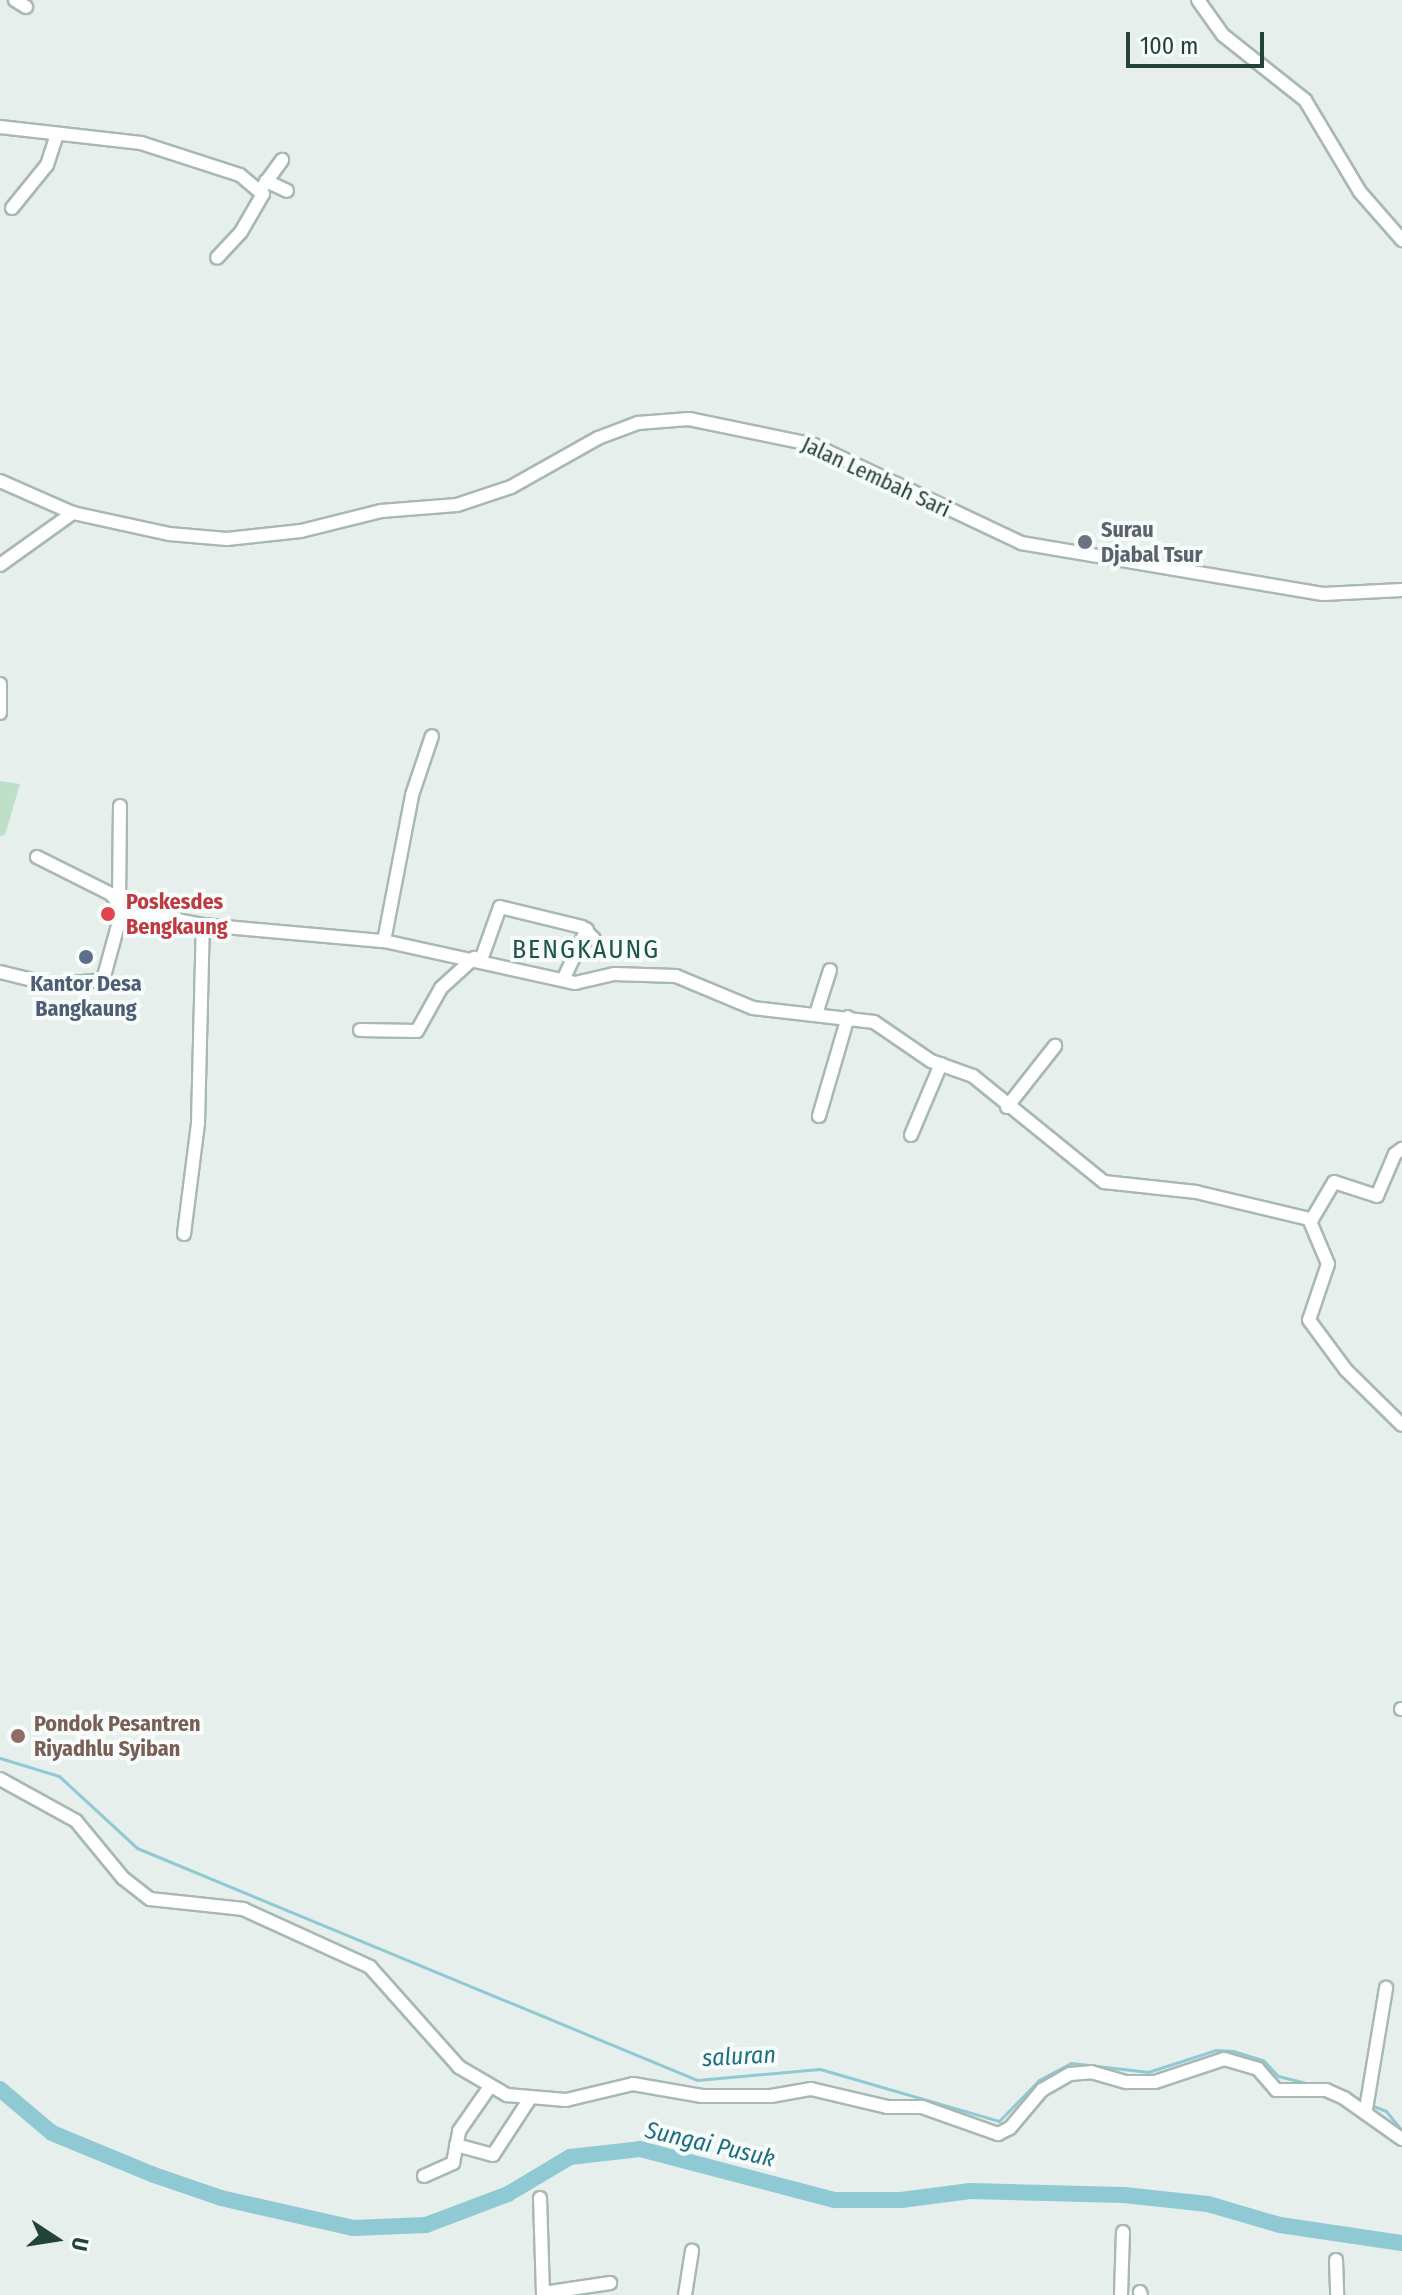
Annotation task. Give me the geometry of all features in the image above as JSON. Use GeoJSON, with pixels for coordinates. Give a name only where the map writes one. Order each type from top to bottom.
{"type":"FeatureCollection","features":[{"type":"Feature","properties":{"kind":"street"},"geometry":{"type":"LineString","coordinates":[[1198,0],[1223,35],[1305,100],[1360,192],[1402,240]]}},
{"type":"Feature","properties":{"kind":"street"},"geometry":{"type":"LineString","coordinates":[[0,127],[57,135],[94,135],[171,151],[287,191]]}},
{"type":"Feature","properties":{"kind":"street"},"geometry":{"type":"LineString","coordinates":[[12,208],[47,165],[57,135]]}},
{"type":"Feature","properties":{"kind":"street"},"geometry":{"type":"LineString","coordinates":[[217,258],[245,227],[264,185],[282,160]]}},
{"type":"Feature","properties":{"kind":"street","name":"Jalan Lembah Sari"},"geometry":{"type":"LineString","coordinates":[[0,481],[73,513],[207,538],[301,531],[381,511],[443,507],[484,498],[598,438],[638,423],[689,419],[814,445],[1021,543],[1323,594],[1402,590]]}},
{"type":"Feature","properties":{"kind":"street"},"geometry":{"type":"LineString","coordinates":[[0,565],[73,513]]}},
{"type":"Feature","properties":{"kind":"street"},"geometry":{"type":"LineString","coordinates":[[0,684],[0,713]]}},
{"type":"Feature","properties":{"kind":"street"},"geometry":{"type":"LineString","coordinates":[[384,941],[412,795],[432,736]]}},
{"type":"Feature","properties":{"kind":"street"},"geometry":{"type":"LineString","coordinates":[[0,972],[53,985],[103,980],[122,907],[120,806]]}},
{"type":"Feature","properties":{"kind":"street"},"geometry":{"type":"LineString","coordinates":[[37,857],[122,907],[203,925],[384,941],[583,983],[614,974],[663,974],[694,981],[753,1008],[848,1017],[881,1025],[941,1064],[973,1076],[1007,1107],[1104,1182],[1211,1195],[1232,1205],[1291,1211],[1311,1221],[1328,1264],[1310,1305],[1310,1324],[1346,1370],[1402,1425]]}},
{"type":"Feature","properties":{"kind":"street"},"geometry":{"type":"LineString","coordinates":[[360,1030],[417,1031],[441,988],[478,959],[500,907],[590,934],[563,980]]}},
{"type":"Feature","properties":{"kind":"street"},"geometry":{"type":"LineString","coordinates":[[184,1234],[198,1123],[203,925]]}},
{"type":"Feature","properties":{"kind":"street"},"geometry":{"type":"LineString","coordinates":[[816,1014],[830,970]]}},
{"type":"Feature","properties":{"kind":"street"},"geometry":{"type":"LineString","coordinates":[[819,1116],[848,1017]]}},
{"type":"Feature","properties":{"kind":"street"},"geometry":{"type":"LineString","coordinates":[[1007,1107],[1055,1046]]}},
{"type":"Feature","properties":{"kind":"street"},"geometry":{"type":"LineString","coordinates":[[911,1135],[941,1064]]}},
{"type":"Feature","properties":{"kind":"street"},"geometry":{"type":"LineString","coordinates":[[1311,1221],[1334,1182],[1377,1196],[1395,1154],[1402,1149]]}},
{"type":"Feature","properties":{"kind":"street"},"geometry":{"type":"LineString","coordinates":[[0,1779],[76,1821],[130,1885],[150,1899],[243,1909],[370,1967],[451,2059],[489,2088],[529,2100],[578,2099],[633,2084],[702,2096],[771,2096],[811,2089],[887,2107],[922,2107],[998,2134],[1010,2128],[1042,2090],[1070,2074],[1091,2072],[1146,2083],[1224,2059],[1258,2069],[1276,2090],[1326,2090],[1367,2105],[1402,2139]]}},
{"type":"Feature","properties":{"kind":"street"},"geometry":{"type":"LineString","coordinates":[[1367,2105],[1386,1988]]}},
{"type":"Feature","properties":{"kind":"street"},"geometry":{"type":"LineString","coordinates":[[424,2176],[451,2164],[456,2145],[489,2088]]}},
{"type":"Feature","properties":{"kind":"street"},"geometry":{"type":"LineString","coordinates":[[456,2145],[493,2155],[529,2100]]}},
{"type":"Feature","properties":{"kind":"street"},"geometry":{"type":"LineString","coordinates":[[540,2198],[543,2294],[610,2283]]}},
{"type":"Feature","properties":{"kind":"street"},"geometry":{"type":"LineString","coordinates":[[1121,2295],[1123,2232]]}},
{"type":"Feature","properties":{"kind":"street"},"geometry":{"type":"LineString","coordinates":[[685,2295],[692,2251]]}},
{"type":"Feature","properties":{"kind":"street"},"geometry":{"type":"LineString","coordinates":[[1336,2260],[1337,2295]]}},
{"type":"Feature","properties":{"kind":"green space"},"geometry":{"type":"Polygon","coordinates":[[[0,781],[20,784],[5,835],[0,836],[0,781]]]}},
{"type":"Feature","properties":{"kind":"waterway","name":"saluran"},"geometry":{"type":"LineString","coordinates":[[0,1758],[59,1776],[137,1848],[697,2080],[820,2069],[999,2121],[1039,2080],[1071,2063],[1148,2072],[1216,2050],[1233,2051],[1263,2060],[1278,2076],[1311,2084]]}},
{"type":"Feature","properties":{"kind":"waterway","name":"Sungai Pusuk"},"geometry":{"type":"LineString","coordinates":[[0,2089],[52,2133],[154,2175],[221,2198],[353,2228],[426,2225],[508,2194],[570,2157],[640,2149],[835,2200],[901,2200],[970,2191],[1124,2195],[1208,2204],[1280,2225],[1402,2243]]}},
{"type":"Feature","properties":{"kind":"waterway","name":"saluran"},"geometry":{"type":"LineString","coordinates":[[1371,2105],[1386,2111],[1402,2131]]}},
{"type":"Feature","properties":{"kind":"place","name":"Surau Djabal Tsur"},"geometry":{"type":"Point","coordinates":[1085,542]}},
{"type":"Feature","properties":{"kind":"place","name":"Poskesdes Bengkaung"},"geometry":{"type":"Point","coordinates":[108,914]}},
{"type":"Feature","properties":{"kind":"place","name":"Kantor Desa Bangkaung"},"geometry":{"type":"Point","coordinates":[86,957]}},
{"type":"Feature","properties":{"kind":"place","name":"Pondok Pesantren Riyadhlu Syiban"},"geometry":{"type":"Point","coordinates":[18,1736]}},
{"type":"Feature","properties":{"kind":"district","name":"BENGKAUNG"},"geometry":{"type":"Point","coordinates":[586,950]}}]}
